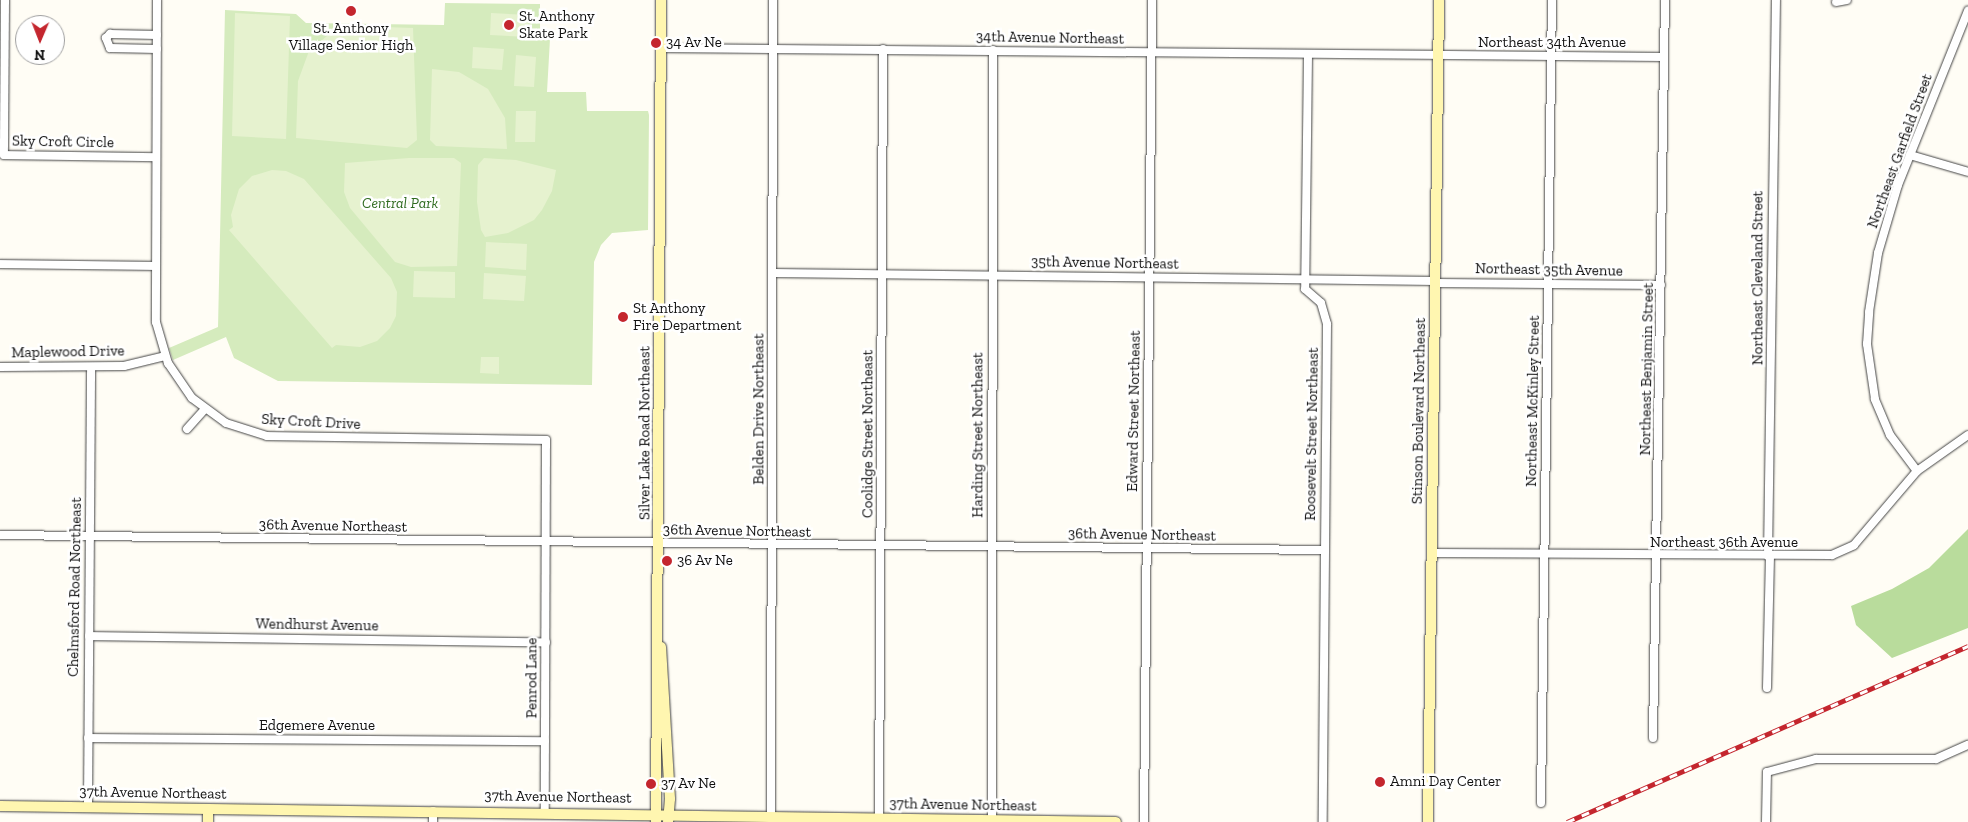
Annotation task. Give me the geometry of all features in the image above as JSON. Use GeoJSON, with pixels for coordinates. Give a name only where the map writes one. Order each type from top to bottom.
{"type":"FeatureCollection","features":[{"type":"Feature","properties":{"kind":"main road","name":"Silver Lake Road Northeast"},"geometry":{"type":"LineString","coordinates":[[662,0],[659,626],[668,818]]}},
{"type":"Feature","properties":{"kind":"main road","name":"Stinson Boulevard Northeast"},"geometry":{"type":"LineString","coordinates":[[1428,822],[1439,0]]}},
{"type":"Feature","properties":{"kind":"main road","name":"Silver Lake Road Northeast"},"geometry":{"type":"LineString","coordinates":[[656,818],[655,667],[659,626]]}},
{"type":"Feature","properties":{"kind":"main road","name":"37th Avenue Northeast"},"geometry":{"type":"LineString","coordinates":[[0,806],[208,809],[433,817],[545,812],[619,813],[656,818],[1116,822]]}},
{"type":"Feature","properties":{"kind":"main road"},"geometry":{"type":"LineString","coordinates":[[208,809],[208,822]]}},
{"type":"Feature","properties":{"kind":"main road"},"geometry":{"type":"LineString","coordinates":[[619,813],[633,822]]}},
{"type":"Feature","properties":{"kind":"street","name":"Sky Croft Circle"},"geometry":{"type":"LineString","coordinates":[[5,0],[3,40],[4,155],[156,157]]}},
{"type":"Feature","properties":{"kind":"street","name":"Sky Croft Drive"},"geometry":{"type":"LineString","coordinates":[[157,0],[156,322],[165,356],[178,382],[204,409],[226,423],[268,436],[546,440],[546,543]]}},
{"type":"Feature","properties":{"kind":"street","name":"Belden Drive Northeast"},"geometry":{"type":"LineString","coordinates":[[771,818],[773,0]]}},
{"type":"Feature","properties":{"kind":"street","name":"Edward Street Northeast"},"geometry":{"type":"LineString","coordinates":[[1144,822],[1152,0]]}},
{"type":"Feature","properties":{"kind":"street","name":"Northeast McKinley Street"},"geometry":{"type":"LineString","coordinates":[[1541,802],[1552,0]]}},
{"type":"Feature","properties":{"kind":"street","name":"Northeast Benjamin Street"},"geometry":{"type":"LineString","coordinates":[[1653,738],[1658,556],[1665,0]]}},
{"type":"Feature","properties":{"kind":"street","name":"Northeast Cleveland Street"},"geometry":{"type":"LineString","coordinates":[[1767,688],[1776,0]]}},
{"type":"Feature","properties":{"kind":"street"},"geometry":{"type":"LineString","coordinates":[[1836,2],[1848,0]]}},
{"type":"Feature","properties":{"kind":"street","name":"Northeast Garfield Street"},"geometry":{"type":"LineString","coordinates":[[1917,471],[1890,435],[1881,417],[1870,375],[1867,344],[1878,253],[1910,155],[1968,11]]}},
{"type":"Feature","properties":{"kind":"street"},"geometry":{"type":"LineString","coordinates":[[156,49],[110,48],[106,38],[110,34],[157,35]]}},
{"type":"Feature","properties":{"kind":"street","name":"34th Avenue Northeast"},"geometry":{"type":"LineString","coordinates":[[662,48],[993,50],[1439,57]]}},
{"type":"Feature","properties":{"kind":"street","name":"Coolidge Street Northeast"},"geometry":{"type":"LineString","coordinates":[[879,819],[883,49]]}},
{"type":"Feature","properties":{"kind":"street","name":"Harding Street Northeast"},"geometry":{"type":"LineString","coordinates":[[992,820],[993,50]]}},
{"type":"Feature","properties":{"kind":"street","name":"Roosevelt Street Northeast"},"geometry":{"type":"LineString","coordinates":[[1308,55],[1305,289],[1321,303],[1327,324],[1323,822]]}},
{"type":"Feature","properties":{"kind":"street","name":"Northeast 34th Avenue"},"geometry":{"type":"LineString","coordinates":[[1439,57],[1664,57]]}},
{"type":"Feature","properties":{"kind":"street"},"geometry":{"type":"LineString","coordinates":[[1910,155],[1968,172]]}},
{"type":"Feature","properties":{"kind":"street"},"geometry":{"type":"LineString","coordinates":[[0,264],[155,266]]}},
{"type":"Feature","properties":{"kind":"street","name":"35th Avenue Northeast"},"geometry":{"type":"LineString","coordinates":[[773,273],[1436,282]]}},
{"type":"Feature","properties":{"kind":"street","name":"Northeast 35th Avenue"},"geometry":{"type":"LineString","coordinates":[[1436,282],[1662,285]]}},
{"type":"Feature","properties":{"kind":"street","name":"Maplewood Drive"},"geometry":{"type":"LineString","coordinates":[[0,366],[124,366],[165,356]]}},
{"type":"Feature","properties":{"kind":"street","name":"Chelmsford Road Northeast"},"geometry":{"type":"LineString","coordinates":[[88,807],[91,367]]}},
{"type":"Feature","properties":{"kind":"street"},"geometry":{"type":"LineString","coordinates":[[188,429],[204,409]]}},
{"type":"Feature","properties":{"kind":"street","name":"Northeast 36th Avenue"},"geometry":{"type":"LineString","coordinates":[[1432,553],[1820,557],[1854,545],[1917,471],[1968,434]]}},
{"type":"Feature","properties":{"kind":"street","name":"36th Avenue Northeast"},"geometry":{"type":"LineString","coordinates":[[0,535],[772,546],[1325,550]]}},
{"type":"Feature","properties":{"kind":"street","name":"Penrod Lane"},"geometry":{"type":"LineString","coordinates":[[545,812],[546,543]]}},
{"type":"Feature","properties":{"kind":"street","name":"Wendhurst Avenue"},"geometry":{"type":"LineString","coordinates":[[88,636],[546,642]]}},
{"type":"Feature","properties":{"kind":"street","name":"Edgemere Avenue"},"geometry":{"type":"LineString","coordinates":[[88,738],[546,740]]}},
{"type":"Feature","properties":{"kind":"street"},"geometry":{"type":"LineString","coordinates":[[1766,822],[1767,772],[1816,759],[1936,759],[1968,745]]}},
{"type":"Feature","properties":{"kind":"green space","name":"Central Park"},"geometry":{"type":"Polygon","coordinates":[[[445,3],[540,4],[540,38],[550,39],[547,92],[586,92],[587,111],[648,111],[648,230],[612,233],[601,245],[594,262],[592,385],[278,381],[234,358],[226,337],[173,360],[169,348],[218,327],[225,10],[296,14],[306,23],[444,25],[445,3]]]}},
{"type":"Feature","properties":{"kind":"green space"},"geometry":{"type":"Polygon","coordinates":[[[235,13],[290,16],[286,139],[232,136],[235,13]]]}},
{"type":"Feature","properties":{"kind":"green space","name":"St. Anthony Skate Park"},"geometry":{"type":"Polygon","coordinates":[[[491,13],[529,15],[528,37],[490,35],[491,13]]]}},
{"type":"Feature","properties":{"kind":"green space"},"geometry":{"type":"Polygon","coordinates":[[[356,26],[413,28],[417,140],[407,148],[296,138],[298,81],[309,51],[333,31],[356,26]]]}},
{"type":"Feature","properties":{"kind":"green space"},"geometry":{"type":"Polygon","coordinates":[[[473,47],[504,49],[502,70],[472,68],[473,47]]]}},
{"type":"Feature","properties":{"kind":"green space"},"geometry":{"type":"Polygon","coordinates":[[[516,55],[536,57],[534,87],[514,86],[516,55]]]}},
{"type":"Feature","properties":{"kind":"green space"},"geometry":{"type":"Polygon","coordinates":[[[432,69],[459,72],[488,89],[505,118],[507,149],[436,146],[430,140],[432,69]]]}},
{"type":"Feature","properties":{"kind":"green space"},"geometry":{"type":"Polygon","coordinates":[[[516,111],[536,111],[535,142],[515,142],[516,111]]]}},
{"type":"Feature","properties":{"kind":"green space"},"geometry":{"type":"Polygon","coordinates":[[[409,158],[454,158],[461,163],[457,266],[411,267],[395,262],[350,208],[344,192],[345,163],[409,158]]]}},
{"type":"Feature","properties":{"kind":"green space"},"geometry":{"type":"Polygon","coordinates":[[[484,158],[516,160],[556,170],[552,191],[542,210],[534,220],[508,233],[485,237],[481,230],[477,202],[478,165],[484,158]]]}},
{"type":"Feature","properties":{"kind":"green space"},"geometry":{"type":"Polygon","coordinates":[[[272,170],[286,171],[304,179],[391,278],[397,292],[396,316],[390,328],[377,341],[360,347],[336,345],[332,348],[229,230],[233,227],[231,215],[239,189],[252,176],[272,170]]]}},
{"type":"Feature","properties":{"kind":"green space"},"geometry":{"type":"Polygon","coordinates":[[[486,242],[527,244],[526,270],[485,267],[486,242]]]}},
{"type":"Feature","properties":{"kind":"green space"},"geometry":{"type":"Polygon","coordinates":[[[414,271],[455,272],[455,298],[413,297],[414,271]]]}},
{"type":"Feature","properties":{"kind":"green space"},"geometry":{"type":"Polygon","coordinates":[[[484,273],[526,276],[524,301],[483,299],[484,273]]]}},
{"type":"Feature","properties":{"kind":"green space"},"geometry":{"type":"Polygon","coordinates":[[[481,357],[499,357],[499,374],[480,373],[481,357]]]}},
{"type":"Feature","properties":{"kind":"green space"},"geometry":{"type":"Polygon","coordinates":[[[1968,529],[1968,628],[1892,658],[1856,625],[1851,606],[1892,589],[1929,568],[1968,529]]]}},
{"type":"Feature","properties":{"kind":"railway"},"geometry":{"type":"LineString","coordinates":[[1567,822],[1968,646]]}},
{"type":"Feature","properties":{"kind":"place","name":"St. Anthony Village Senior High"},"geometry":{"type":"Point","coordinates":[351,11]}},
{"type":"Feature","properties":{"kind":"place","name":"St. Anthony Skate Park"},"geometry":{"type":"Point","coordinates":[509,25]}},
{"type":"Feature","properties":{"kind":"place","name":"34 Av Ne"},"geometry":{"type":"Point","coordinates":[656,43]}},
{"type":"Feature","properties":{"kind":"place","name":"St Anthony Fire Department"},"geometry":{"type":"Point","coordinates":[623,317]}},
{"type":"Feature","properties":{"kind":"place","name":"36 Av Ne"},"geometry":{"type":"Point","coordinates":[667,561]}},
{"type":"Feature","properties":{"kind":"place","name":"Amni Day Center"},"geometry":{"type":"Point","coordinates":[1380,782]}},
{"type":"Feature","properties":{"kind":"place","name":"37 Av Ne"},"geometry":{"type":"Point","coordinates":[651,784]}}]}
